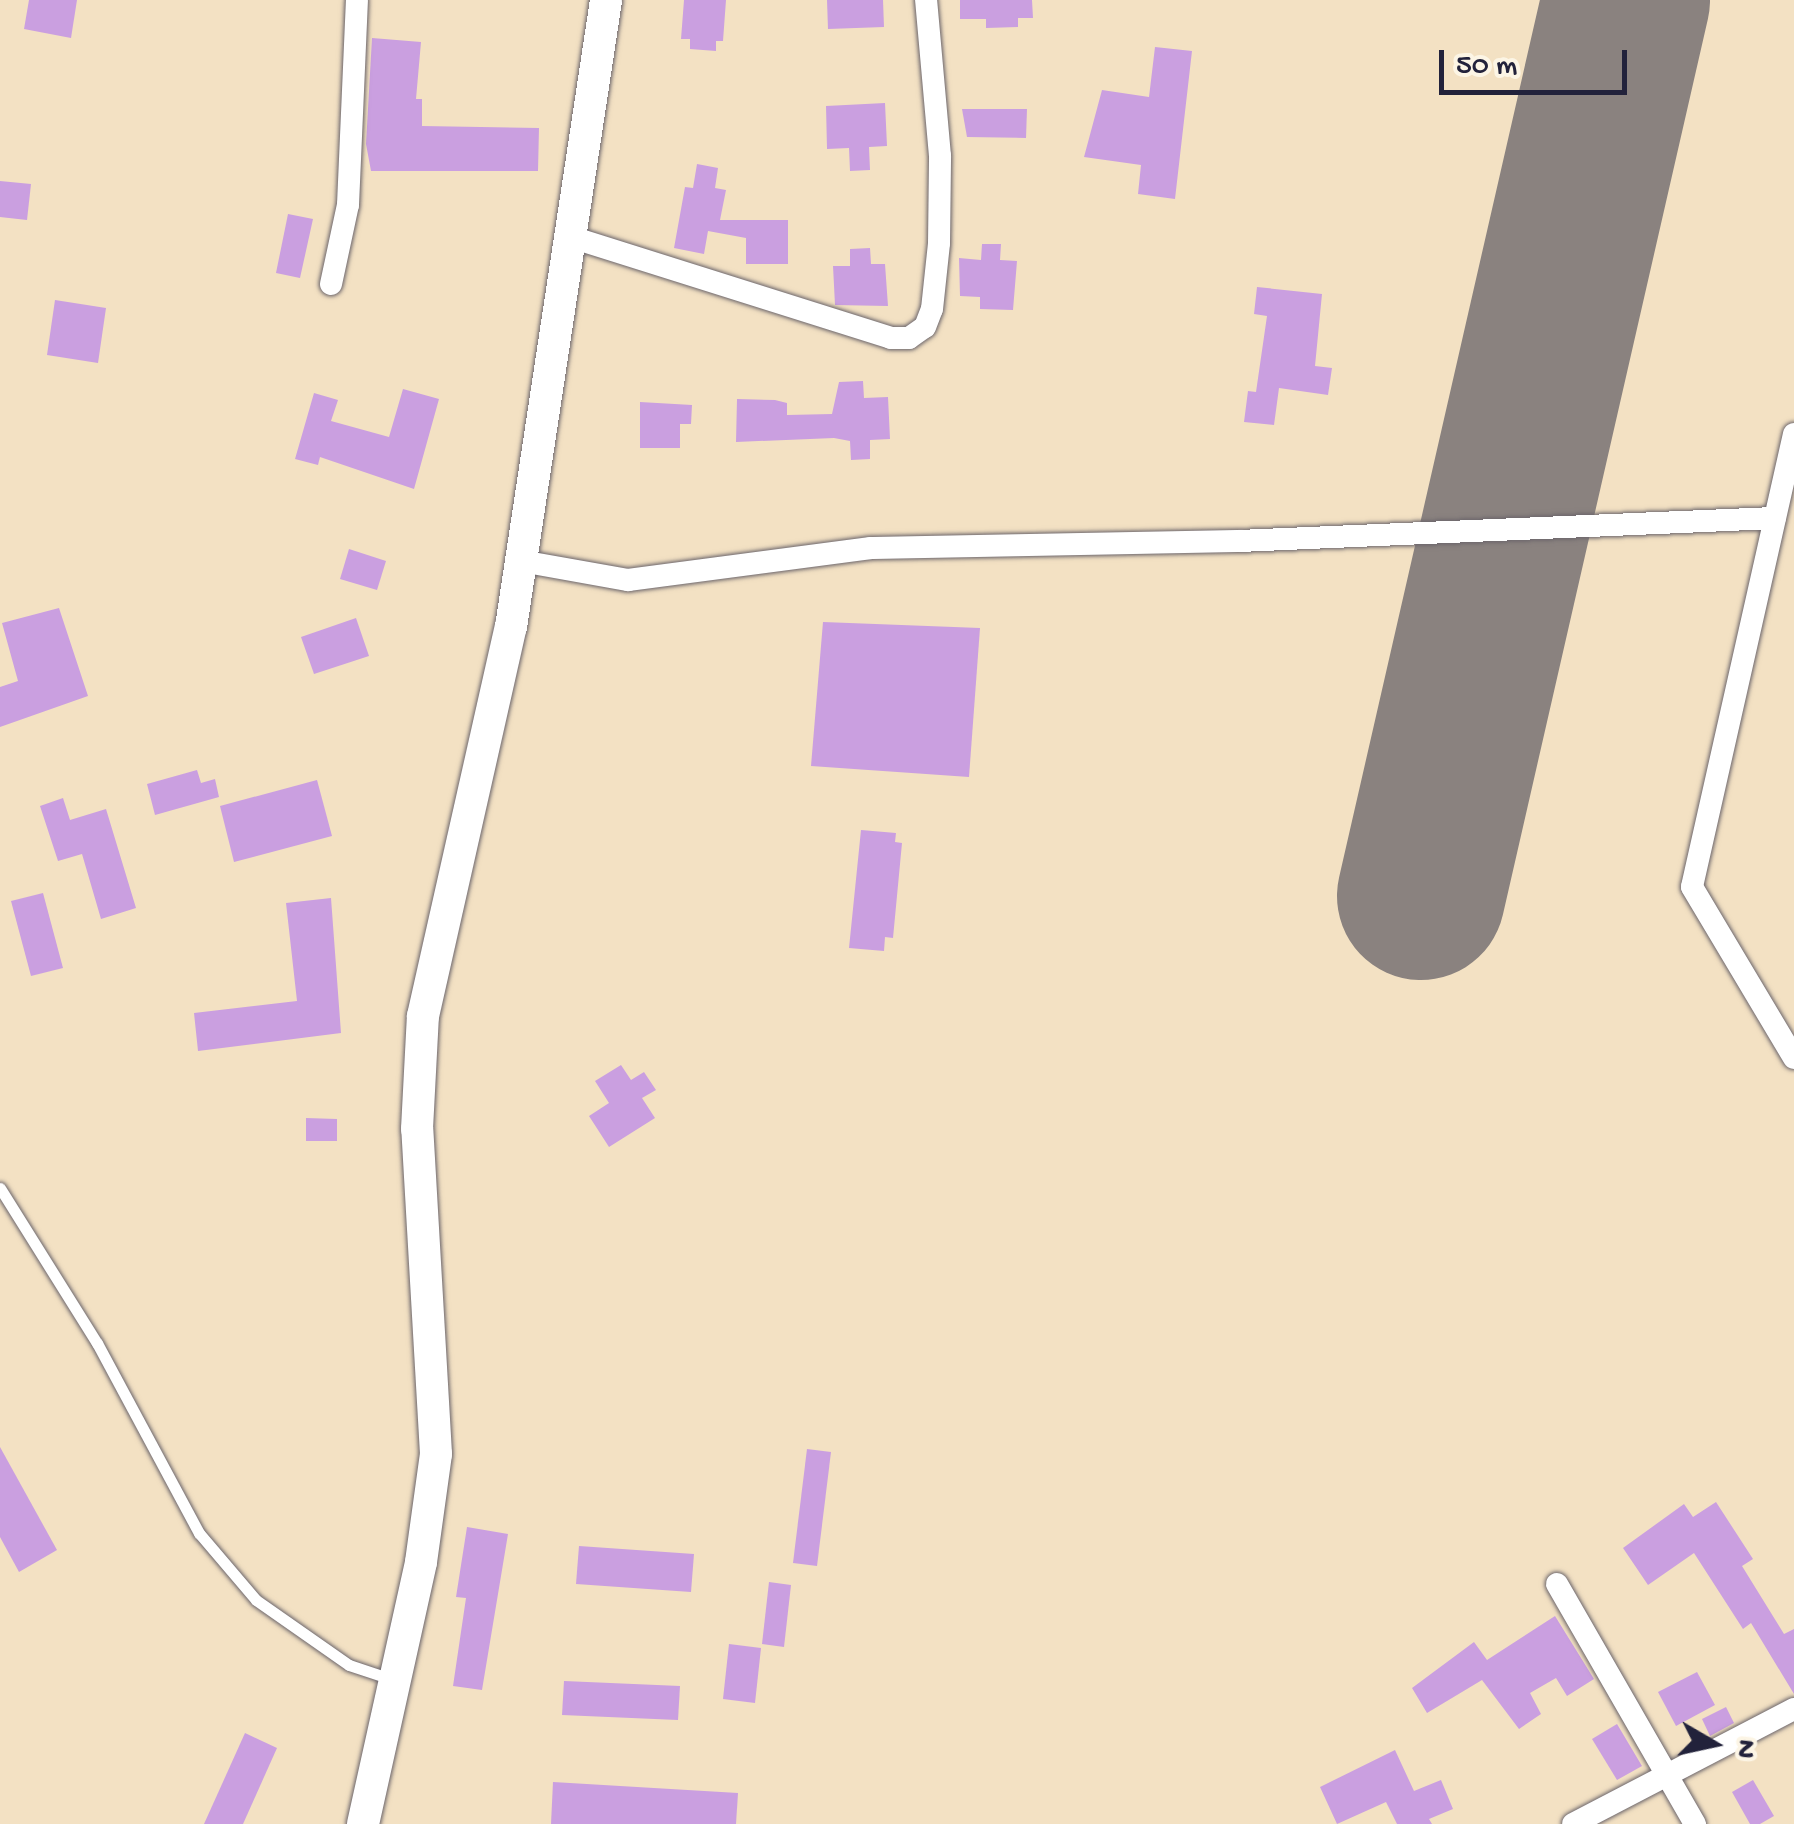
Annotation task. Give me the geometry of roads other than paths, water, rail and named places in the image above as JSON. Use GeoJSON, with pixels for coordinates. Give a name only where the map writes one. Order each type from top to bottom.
{"type":"FeatureCollection","features":[{"type":"Feature","properties":{"kind":"street"},"geometry":{"type":"LineString","coordinates":[[331,284],[348,205],[356,0]]}},
{"type":"Feature","properties":{"kind":"street"},"geometry":{"type":"LineString","coordinates":[[363,1824],[436,1454],[417,1130],[423,1016],[521,561],[606,0]]}},
{"type":"Feature","properties":{"kind":"street"},"geometry":{"type":"LineString","coordinates":[[571,237],[909,338],[924,327],[932,309],[940,243],[940,156],[926,0]]}},
{"type":"Feature","properties":{"kind":"street"},"geometry":{"type":"LineString","coordinates":[[1794,434],[1692,887],[1794,1058]]}},
{"type":"Feature","properties":{"kind":"street"},"geometry":{"type":"LineString","coordinates":[[521,561],[628,580],[871,548],[1239,541],[1776,518]]}},
{"type":"Feature","properties":{"kind":"street"},"geometry":{"type":"LineString","coordinates":[[1557,1584],[1695,1824]]}},
{"type":"Feature","properties":{"kind":"street"},"geometry":{"type":"LineString","coordinates":[[1574,1824],[1794,1709]]}},
{"type":"Feature","properties":{"kind":"lane"},"geometry":{"type":"LineString","coordinates":[[0,1188],[97,1343],[199,1534],[256,1600],[349,1665],[394,1681]]}}]}
